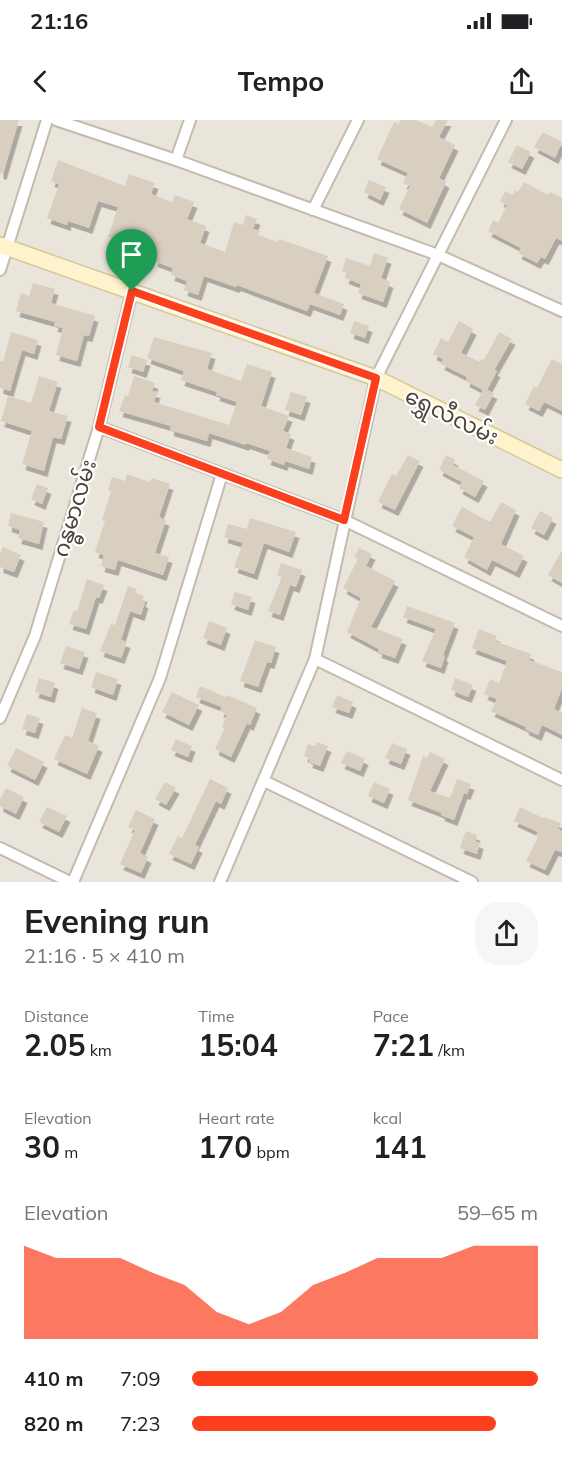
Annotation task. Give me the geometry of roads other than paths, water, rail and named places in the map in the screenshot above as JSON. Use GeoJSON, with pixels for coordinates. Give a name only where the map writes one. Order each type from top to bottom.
{"type":"FeatureCollection","features":[{"type":"Feature","properties":{"kind":"street"},"geometry":{"type":"LineString","coordinates":[[0,270],[3,246],[47,120]]}},
{"type":"Feature","properties":{"kind":"street"},"geometry":{"type":"LineString","coordinates":[[56,120],[176,160],[438,255],[561,307]]}},
{"type":"Feature","properties":{"kind":"street"},"geometry":{"type":"LineString","coordinates":[[176,160],[190,120]]}},
{"type":"Feature","properties":{"kind":"street"},"geometry":{"type":"LineString","coordinates":[[314,210],[358,120]]}},
{"type":"Feature","properties":{"kind":"street"},"geometry":{"type":"LineString","coordinates":[[220,882],[315,659],[376,378],[506,120]]}},
{"type":"Feature","properties":{"kind":"street","name":"ရွှေလီလမ်း"},"geometry":{"type":"LineString","coordinates":[[3,246],[376,378],[562,471]]}},
{"type":"Feature","properties":{"kind":"street","name":"ဂန္ဓမာလမ်း"},"geometry":{"type":"LineString","coordinates":[[0,718],[35,636],[99,427],[132,291]]}},
{"type":"Feature","properties":{"kind":"street"},"geometry":{"type":"LineString","coordinates":[[99,427],[344,520],[562,626]]}},
{"type":"Feature","properties":{"kind":"street"},"geometry":{"type":"LineString","coordinates":[[0,848],[72,882],[160,678],[222,474]]}},
{"type":"Feature","properties":{"kind":"street"},"geometry":{"type":"LineString","coordinates":[[315,659],[562,780]]}},
{"type":"Feature","properties":{"kind":"street"},"geometry":{"type":"LineString","coordinates":[[264,781],[472,882]]}}]}
